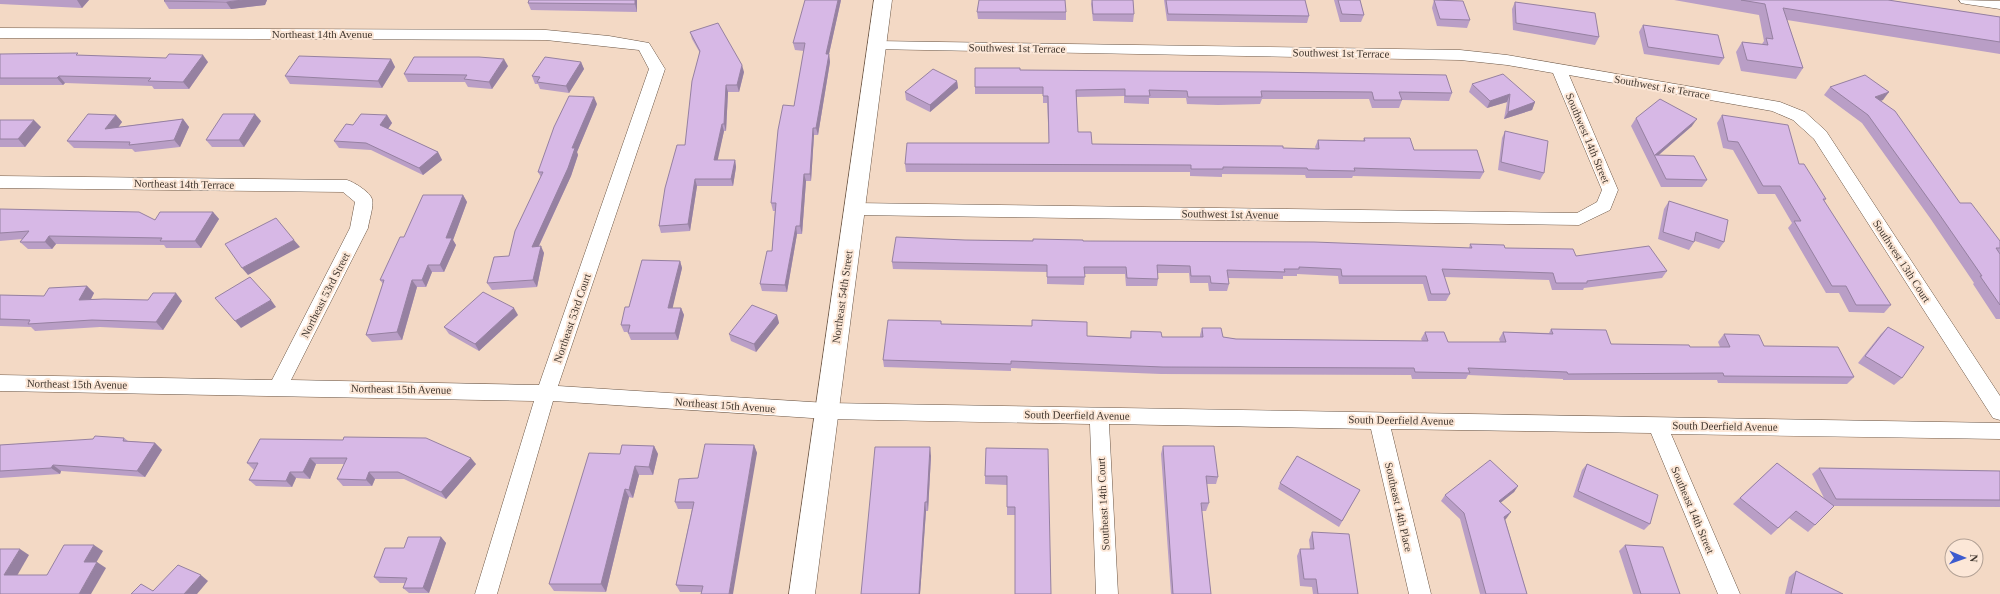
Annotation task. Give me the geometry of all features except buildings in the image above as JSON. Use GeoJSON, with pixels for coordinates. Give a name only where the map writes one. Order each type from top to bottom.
{"type":"FeatureCollection","features":[{"type":"Feature","properties":{"kind":"street","name":"Northeast 54th Street"},"geometry":{"type":"LineString","coordinates":[[802,594],[883,0]]}},
{"type":"Feature","properties":{"kind":"street"},"geometry":{"type":"LineString","coordinates":[[1966,0],[2000,5]]}},
{"type":"Feature","properties":{"kind":"street","name":"Northeast 14th Avenue"},"geometry":{"type":"LineString","coordinates":[[0,33],[546,36],[609,40],[644,46]]}},
{"type":"Feature","properties":{"kind":"street","name":"Northeast 53rd Court"},"geometry":{"type":"LineString","coordinates":[[486,594],[546,393],[657,69],[644,46]]}},
{"type":"Feature","properties":{"kind":"street","name":"Southwest 1st Terrace"},"geometry":{"type":"LineString","coordinates":[[876,46],[1460,55],[1507,60],[1775,106],[1799,116]]}},
{"type":"Feature","properties":{"kind":"street","name":"Southwest 14th Street"},"geometry":{"type":"LineString","coordinates":[[1559,70],[1610,190],[1604,206]]}},
{"type":"Feature","properties":{"kind":"street","name":"Southwest 13th Court"},"geometry":{"type":"LineString","coordinates":[[1799,116],[1820,135],[2000,412]]}},
{"type":"Feature","properties":{"kind":"street","name":"Northeast 14th Terrace"},"geometry":{"type":"LineString","coordinates":[[0,182],[347,186],[364,200]]}},
{"type":"Feature","properties":{"kind":"street","name":"Northeast 53rd Street"},"geometry":{"type":"LineString","coordinates":[[278,387],[359,228],[364,200]]}},
{"type":"Feature","properties":{"kind":"street","name":"Southwest 1st Avenue"},"geometry":{"type":"LineString","coordinates":[[854,209],[1579,219],[1604,206]]}},
{"type":"Feature","properties":{"kind":"street","name":"Northeast 15th Avenue"},"geometry":{"type":"LineString","coordinates":[[0,383],[546,393],[801,410]]}},
{"type":"Feature","properties":{"kind":"street","name":"South Deerfield Avenue"},"geometry":{"type":"LineString","coordinates":[[801,410],[2000,431]]}},
{"type":"Feature","properties":{"kind":"street","name":"Southeast 14th Court"},"geometry":{"type":"LineString","coordinates":[[1099,415],[1107,594]]}},
{"type":"Feature","properties":{"kind":"street","name":"Southeast 14th Place"},"geometry":{"type":"LineString","coordinates":[[1379,420],[1420,594]]}},
{"type":"Feature","properties":{"kind":"street","name":"Southeast 14th Street"},"geometry":{"type":"LineString","coordinates":[[1657,425],[1729,594]]}}]}
